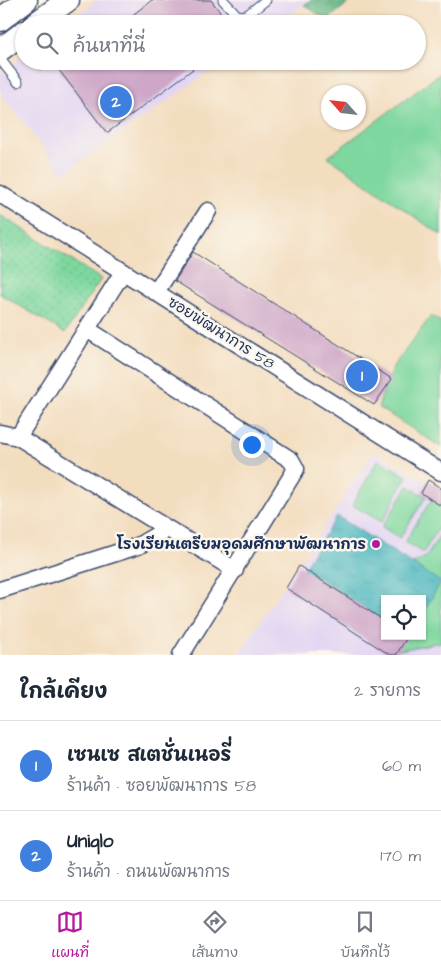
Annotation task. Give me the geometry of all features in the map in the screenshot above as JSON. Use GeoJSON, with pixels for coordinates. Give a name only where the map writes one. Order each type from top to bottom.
{"type":"FeatureCollection","features":[{"type":"Feature","properties":{"kind":"main road"},"geometry":{"type":"LineString","coordinates":[[0,20],[26,0]]}},
{"type":"Feature","properties":{"kind":"main road"},"geometry":{"type":"LineString","coordinates":[[48,15],[68,0]]}},
{"type":"Feature","properties":{"kind":"main road"},"geometry":{"type":"LineString","coordinates":[[0,50],[15,40]]}},
{"type":"Feature","properties":{"kind":"street","name":"ซอยพัฒนาการ 58"},"geometry":{"type":"LineString","coordinates":[[0,194],[441,472]]}},
{"type":"Feature","properties":{"kind":"street"},"geometry":{"type":"LineString","coordinates":[[156,292],[208,212]]}},
{"type":"Feature","properties":{"kind":"street"},"geometry":{"type":"LineString","coordinates":[[18,436],[123,272]]}},
{"type":"Feature","properties":{"kind":"street"},"geometry":{"type":"LineString","coordinates":[[87,329],[291,460],[295,465],[294,475],[181,655]]}},
{"type":"Feature","properties":{"kind":"street"},"geometry":{"type":"LineString","coordinates":[[0,433],[18,436],[235,570]]}},
{"type":"Feature","properties":{"kind":"street"},"geometry":{"type":"LineString","coordinates":[[0,590],[138,546],[168,529]]}},
{"type":"Feature","properties":{"kind":"lane"},"geometry":{"type":"LineString","coordinates":[[223,0],[237,15]]}},
{"type":"Feature","properties":{"kind":"lane"},"geometry":{"type":"LineString","coordinates":[[247,15],[266,0]]}},
{"type":"Feature","properties":{"kind":"lane"},"geometry":{"type":"LineString","coordinates":[[0,59],[18,82]]}},
{"type":"Feature","properties":{"kind":"shaded area"},"geometry":{"type":"Polygon","coordinates":[[[97,0],[311,0],[290,15],[78,15],[97,0]]]}},
{"type":"Feature","properties":{"kind":"shaded area"},"geometry":{"type":"Polygon","coordinates":[[[15,62],[15,70],[211,70],[63,174],[0,92],[0,73],[15,62]]]}},
{"type":"Feature","properties":{"kind":"shaded area","name":"โรงเรียนเตรียมอุดมศึกษาพัฒนาการ"},"geometry":{"type":"Polygon","coordinates":[[[374,452],[441,490],[441,655],[238,655],[374,452]]]}},
{"type":"Feature","properties":{"kind":"green space"},"geometry":{"type":"Polygon","coordinates":[[[311,0],[352,0],[333,15],[319,15],[304,5],[311,0]]]}},
{"type":"Feature","properties":{"kind":"green space"},"geometry":{"type":"Polygon","coordinates":[[[441,73],[441,235],[328,157],[441,73]]]}},
{"type":"Feature","properties":{"kind":"green space"},"geometry":{"type":"Polygon","coordinates":[[[0,215],[101,279],[65,333],[0,294],[0,215]]]}},
{"type":"Feature","properties":{"kind":"green space"},"geometry":{"type":"Polygon","coordinates":[[[431,316],[441,322],[441,447],[378,407],[393,367],[431,316]]]}},
{"type":"Feature","properties":{"kind":"green space"},"geometry":{"type":"Polygon","coordinates":[[[378,460],[407,476],[382,522],[352,505],[378,460]]]}},
{"type":"Feature","properties":{"kind":"green space"},"geometry":{"type":"Polygon","coordinates":[[[408,486],[426,497],[400,538],[382,527],[408,486]]]}},
{"type":"Feature","properties":{"kind":"green space"},"geometry":{"type":"Polygon","coordinates":[[[431,500],[441,506],[441,524],[423,553],[405,542],[431,500]]]}},
{"type":"Feature","properties":{"kind":"green space"},"geometry":{"type":"Polygon","coordinates":[[[441,533],[441,642],[395,651],[402,640],[426,640],[426,599],[437,581],[411,564],[426,557],[441,533]]]}},
{"type":"Feature","properties":{"kind":"water"},"geometry":{"type":"Polygon","coordinates":[[[337,516],[441,582],[426,608],[426,595],[381,595],[381,618],[303,569],[337,516]]]}},
{"type":"Feature","properties":{"kind":"building"},"geometry":{"type":"Polygon","coordinates":[[[152,0],[211,0],[222,15],[133,15],[152,0]]]}},
{"type":"Feature","properties":{"kind":"building"},"geometry":{"type":"Polygon","coordinates":[[[59,70],[192,70],[107,133],[59,70]]]}},
{"type":"Feature","properties":{"kind":"building"},"geometry":{"type":"Polygon","coordinates":[[[193,252],[392,379],[374,405],[175,281],[193,252]]]}},
{"type":"Feature","properties":{"kind":"building"},"geometry":{"type":"Polygon","coordinates":[[[428,480],[441,488],[441,506],[421,493],[428,480]]]}},
{"type":"Feature","properties":{"kind":"building"},"geometry":{"type":"Polygon","coordinates":[[[299,566],[381,618],[381,640],[405,640],[396,655],[390,655],[286,588],[299,566]]]}},
{"type":"Feature","properties":{"kind":"place","name":"Uniqlo"},"geometry":{"type":"Point","coordinates":[116,102]}},
{"type":"Feature","properties":{"kind":"place","name":"เซนเซ สเตชั่นเนอรี่"},"geometry":{"type":"Point","coordinates":[362,376]}},
{"type":"Feature","properties":{"kind":"place","name":"โรงเรียนเตรียมอุดมศึกษาพัฒนาการ"},"geometry":{"type":"Point","coordinates":[376,544]}}]}
